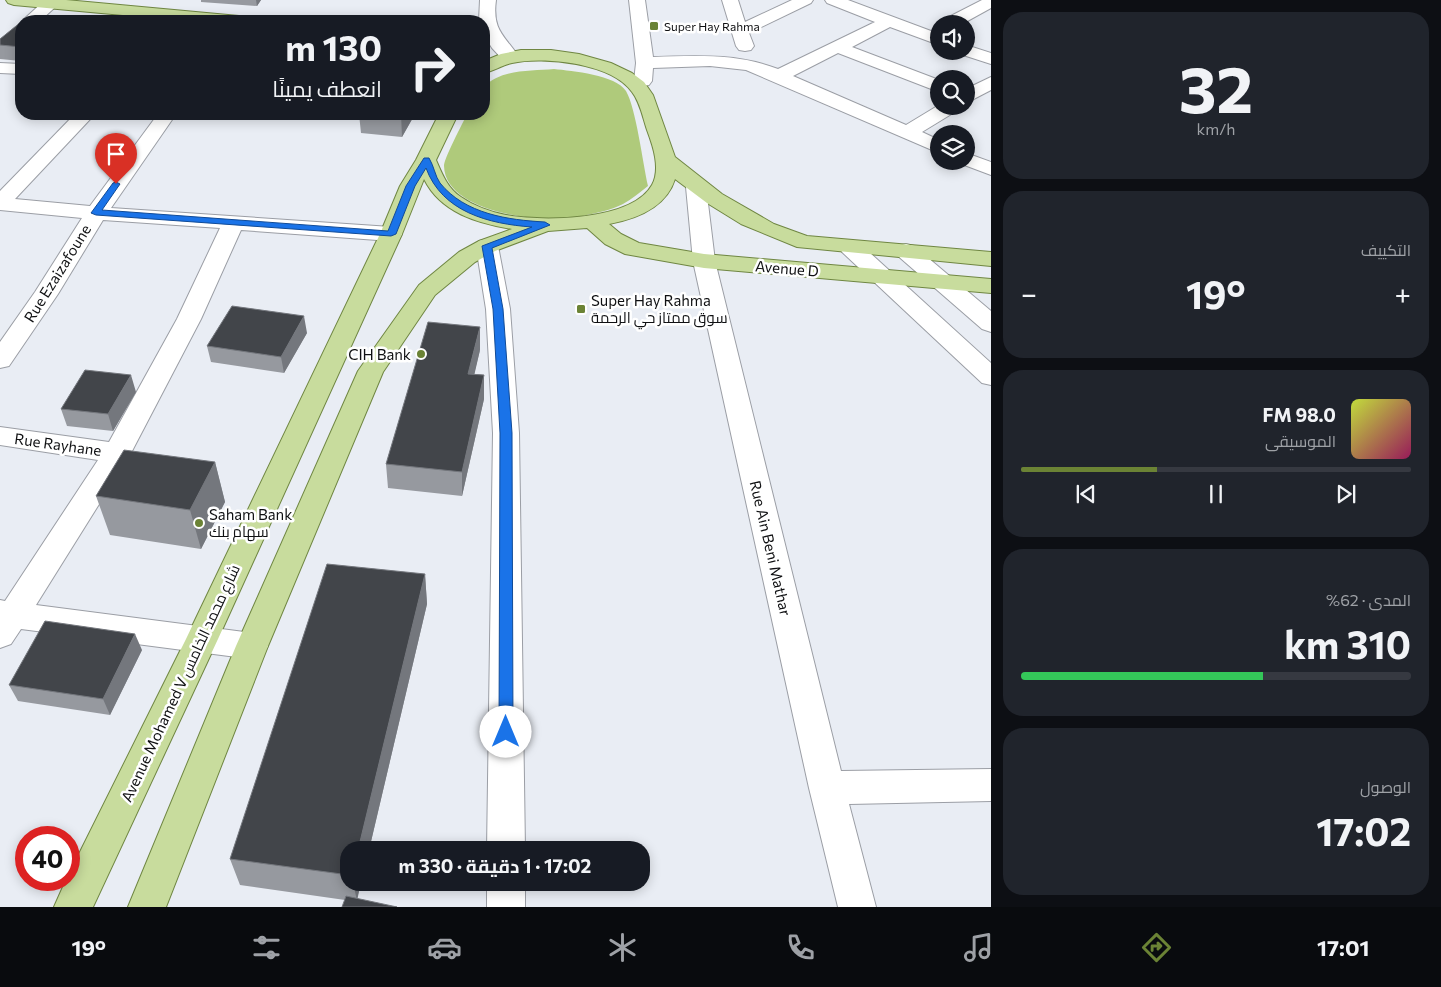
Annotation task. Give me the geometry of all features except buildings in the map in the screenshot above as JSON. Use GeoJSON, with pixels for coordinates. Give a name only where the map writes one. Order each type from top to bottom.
{"type":"FeatureCollection","features":[{"type":"Feature","properties":{"kind":"main road"},"geometry":{"type":"LineString","coordinates":[[14,0],[180,15]]}},
{"type":"Feature","properties":{"kind":"main road"},"geometry":{"type":"LineString","coordinates":[[426,160],[435,182],[452,200],[485,215],[511,222],[545,225],[592,222],[621,214],[650,200],[662,186],[666,160],[642,92],[634,83],[606,67],[583,60],[557,56],[493,61]]}},
{"type":"Feature","properties":{"kind":"main road","name":"Avenue Mohamed V شارع محمد الخامس"},"geometry":{"type":"LineString","coordinates":[[73,907],[202,639],[391,234],[410,186],[426,160],[445,120]]}},
{"type":"Feature","properties":{"kind":"main road","name":"Avenue D"},"geometry":{"type":"LineString","coordinates":[[666,160],[696,187],[741,217],[778,235],[805,242],[991,260]]}},
{"type":"Feature","properties":{"kind":"main road","name":"Avenue D"},"geometry":{"type":"LineString","coordinates":[[592,222],[613,239],[633,249],[704,261],[941,280],[991,286]]}},
{"type":"Feature","properties":{"kind":"main road"},"geometry":{"type":"LineString","coordinates":[[146,907],[252,646],[371,371],[428,290],[467,257],[487,246],[545,225]]}},
{"type":"Feature","properties":{"kind":"street"},"geometry":{"type":"LineString","coordinates":[[486,15],[488,0]]}},
{"type":"Feature","properties":{"kind":"street"},"geometry":{"type":"LineString","coordinates":[[636,0],[645,63],[642,92]]}},
{"type":"Feature","properties":{"kind":"street"},"geometry":{"type":"LineString","coordinates":[[730,0],[751,66]]}},
{"type":"Feature","properties":{"kind":"street"},"geometry":{"type":"LineString","coordinates":[[741,30],[805,0]]}},
{"type":"Feature","properties":{"kind":"street"},"geometry":{"type":"LineString","coordinates":[[833,0],[888,22],[930,34]]}},
{"type":"Feature","properties":{"kind":"street"},"geometry":{"type":"LineString","coordinates":[[852,7],[868,0]]}},
{"type":"Feature","properties":{"kind":"street"},"geometry":{"type":"LineString","coordinates":[[35,15],[52,2]]}},
{"type":"Feature","properties":{"kind":"street"},"geometry":{"type":"LineString","coordinates":[[966,15],[991,2]]}},
{"type":"Feature","properties":{"kind":"street"},"geometry":{"type":"LineString","coordinates":[[778,76],[888,22]]}},
{"type":"Feature","properties":{"kind":"street"},"geometry":{"type":"LineString","coordinates":[[490,32],[493,61]]}},
{"type":"Feature","properties":{"kind":"street"},"geometry":{"type":"LineString","coordinates":[[836,47],[930,83]]}},
{"type":"Feature","properties":{"kind":"street"},"geometry":{"type":"LineString","coordinates":[[975,53],[991,59]]}},
{"type":"Feature","properties":{"kind":"street"},"geometry":{"type":"LineString","coordinates":[[645,63],[701,61],[751,66],[930,143]]}},
{"type":"Feature","properties":{"kind":"street"},"geometry":{"type":"LineString","coordinates":[[975,92],[991,82]]}},
{"type":"Feature","properties":{"kind":"street"},"geometry":{"type":"LineString","coordinates":[[907,133],[936,115]]}},
{"type":"Feature","properties":{"kind":"street"},"geometry":{"type":"LineString","coordinates":[[0,203],[79,120]]}},
{"type":"Feature","properties":{"kind":"street","name":"Rue Ezaizafoune"},"geometry":{"type":"LineString","coordinates":[[4,348],[46,294],[96,213],[163,120]]}},
{"type":"Feature","properties":{"kind":"street"},"geometry":{"type":"LineString","coordinates":[[975,163],[991,169]]}},
{"type":"Feature","properties":{"kind":"street","name":"Rue Ain Beni Mathar"},"geometry":{"type":"LineString","coordinates":[[696,187],[704,261],[826,788],[857,907]]}},
{"type":"Feature","properties":{"kind":"street"},"geometry":{"type":"LineString","coordinates":[[0,203],[96,213],[391,234]]}},
{"type":"Feature","properties":{"kind":"street"},"geometry":{"type":"LineString","coordinates":[[233,222],[189,319],[117,453],[4,621],[202,639],[252,646]]}},
{"type":"Feature","properties":{"kind":"street"},"geometry":{"type":"LineString","coordinates":[[487,246],[498,309],[506,433],[506,841]]}},
{"type":"Feature","properties":{"kind":"street"},"geometry":{"type":"LineString","coordinates":[[850,247],[991,377]]}},
{"type":"Feature","properties":{"kind":"street"},"geometry":{"type":"LineString","coordinates":[[906,251],[991,324]]}},
{"type":"Feature","properties":{"kind":"street","name":"Rue Rayhane"},"geometry":{"type":"LineString","coordinates":[[0,436],[117,453]]}},
{"type":"Feature","properties":{"kind":"street"},"geometry":{"type":"LineString","coordinates":[[826,788],[991,785]]}},
{"type":"Feature","properties":{"kind":"street"},"geometry":{"type":"LineString","coordinates":[[506,891],[506,907]]}},
{"type":"Feature","properties":{"kind":"green space"},"geometry":{"type":"Polygon","coordinates":[[[554,69],[582,73],[613,81],[621,86],[630,99],[633,110],[648,186],[630,200],[609,210],[583,216],[547,219],[501,212],[479,205],[461,195],[449,182],[444,166],[450,148],[464,120],[490,120],[490,82],[507,74],[554,69]]]}},
{"type":"Feature","properties":{"kind":"place","name":"Super Hay Rahma"},"geometry":{"type":"Point","coordinates":[654,26]}},
{"type":"Feature","properties":{"kind":"place","name":"Super Hay Rahma سوق ممتاز حي الرحمة"},"geometry":{"type":"Point","coordinates":[581,309]}},
{"type":"Feature","properties":{"kind":"place","name":"CIH Bank"},"geometry":{"type":"Point","coordinates":[421,354]}},
{"type":"Feature","properties":{"kind":"place","name":"Saham Bank سهام بنك"},"geometry":{"type":"Point","coordinates":[199,523]}},
{"type":"Feature","properties":{"kind":"route"},"geometry":{"type":"LineString","coordinates":[[116,184],[96,213],[391,234],[410,186],[426,160],[435,182],[452,200],[485,215],[511,222],[545,225],[487,246],[498,309],[506,433],[506,732]]}}]}
